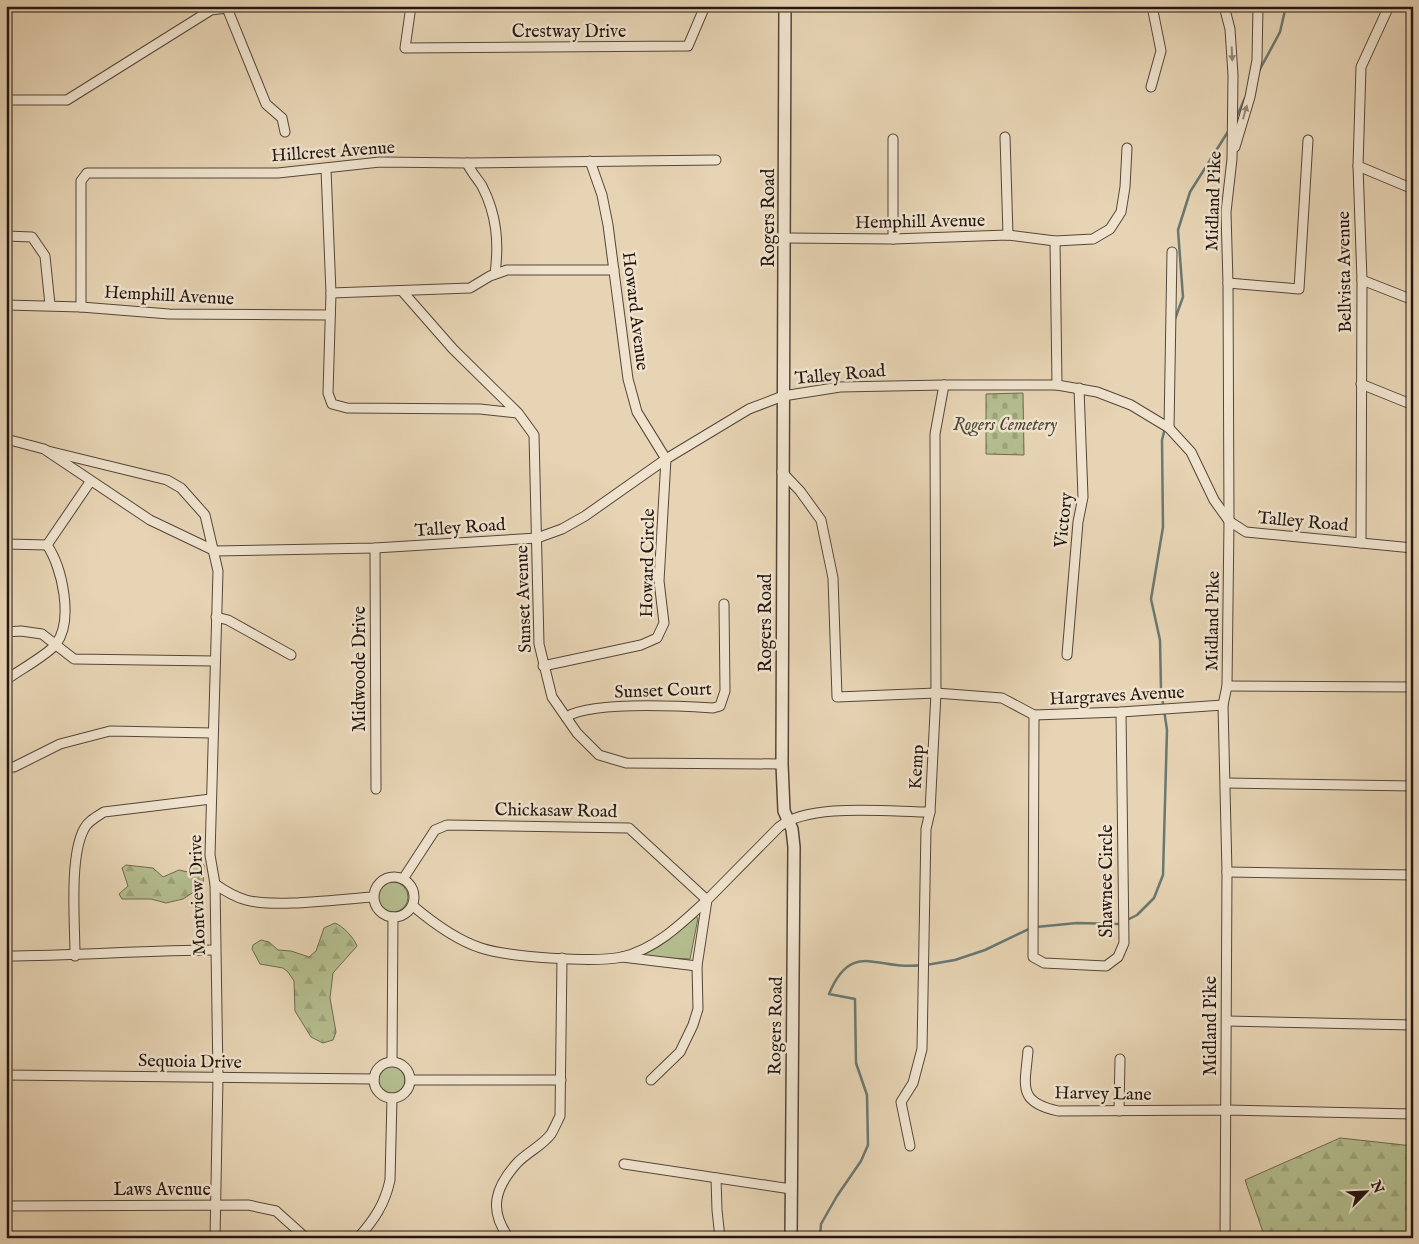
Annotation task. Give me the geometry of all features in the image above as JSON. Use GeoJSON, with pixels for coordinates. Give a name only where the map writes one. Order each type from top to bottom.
{"type":"FeatureCollection","features":[{"type":"Feature","properties":{"kind":"street","name":"Crestway Drive"},"geometry":{"type":"LineString","coordinates":[[411,6],[406,48],[688,46],[705,6]]}},
{"type":"Feature","properties":{"kind":"street","name":"Rogers Road"},"geometry":{"type":"LineString","coordinates":[[785,6],[786,238],[782,472],[782,764],[784,811],[792,829],[794,848],[791,1238]]}},
{"type":"Feature","properties":{"kind":"street"},"geometry":{"type":"LineString","coordinates":[[1151,87],[1161,51],[1152,6]]}},
{"type":"Feature","properties":{"kind":"street","name":"Midland Pike"},"geometry":{"type":"LineString","coordinates":[[1224,6],[1230,29],[1233,75],[1232,159],[1226,212],[1229,522],[1227,686],[1223,705],[1227,872],[1225,1238]]}},
{"type":"Feature","properties":{"kind":"street"},"geometry":{"type":"LineString","coordinates":[[1232,159],[1250,97],[1257,60],[1258,6]]}},
{"type":"Feature","properties":{"kind":"street","name":"Bellvista Avenue"},"geometry":{"type":"LineString","coordinates":[[1361,543],[1362,280],[1358,166],[1361,66],[1389,6]]}},
{"type":"Feature","properties":{"kind":"street"},"geometry":{"type":"LineString","coordinates":[[6,100],[67,100],[212,10],[228,8],[266,104],[282,118],[285,132]]}},
{"type":"Feature","properties":{"kind":"street"},"geometry":{"type":"LineString","coordinates":[[1005,137],[1008,235]]}},
{"type":"Feature","properties":{"kind":"street"},"geometry":{"type":"LineString","coordinates":[[893,139],[893,239]]}},
{"type":"Feature","properties":{"kind":"street"},"geometry":{"type":"LineString","coordinates":[[1228,283],[1299,289],[1308,140]]}},
{"type":"Feature","properties":{"kind":"street","name":"Hemphill Avenue"},"geometry":{"type":"LineString","coordinates":[[786,238],[893,239],[1008,235],[1055,241],[1093,239],[1110,229],[1121,212],[1125,187],[1126,148]]}},
{"type":"Feature","properties":{"kind":"street","name":"Hillcrest Avenue"},"geometry":{"type":"LineString","coordinates":[[81,307],[81,181],[87,173],[278,173],[380,162],[467,163],[716,160]]}},
{"type":"Feature","properties":{"kind":"street","name":"Howard Avenue"},"geometry":{"type":"LineString","coordinates":[[590,162],[602,195],[628,380],[637,412],[666,459]]}},
{"type":"Feature","properties":{"kind":"street"},"geometry":{"type":"LineString","coordinates":[[467,163],[481,185],[495,217],[498,240],[495,274]]}},
{"type":"Feature","properties":{"kind":"street"},"geometry":{"type":"LineString","coordinates":[[1358,166],[1413,189]]}},
{"type":"Feature","properties":{"kind":"street"},"geometry":{"type":"LineString","coordinates":[[326,169],[331,293],[328,393],[332,404],[347,408],[480,409],[518,413]]}},
{"type":"Feature","properties":{"kind":"street"},"geometry":{"type":"LineString","coordinates":[[6,236],[32,237],[45,256],[50,305]]}},
{"type":"Feature","properties":{"kind":"street"},"geometry":{"type":"LineString","coordinates":[[1055,241],[1057,384]]}},
{"type":"Feature","properties":{"kind":"street"},"geometry":{"type":"LineString","coordinates":[[1169,428],[1172,252]]}},
{"type":"Feature","properties":{"kind":"street"},"geometry":{"type":"LineString","coordinates":[[331,293],[403,292],[470,288],[495,274],[507,270],[614,270]]}},
{"type":"Feature","properties":{"kind":"street"},"geometry":{"type":"LineString","coordinates":[[1362,280],[1413,300]]}},
{"type":"Feature","properties":{"kind":"street","name":"Sunset Avenue"},"geometry":{"type":"LineString","coordinates":[[403,292],[454,349],[518,413],[534,435],[537,610],[543,666],[552,697],[577,733],[599,754],[626,763],[782,764]]}},
{"type":"Feature","properties":{"kind":"street","name":"Hemphill Avenue"},"geometry":{"type":"LineString","coordinates":[[6,305],[50,305],[169,314],[330,315]]}},
{"type":"Feature","properties":{"kind":"street","name":"Talley Road"},"geometry":{"type":"LineString","coordinates":[[44,449],[90,482],[150,520],[215,552],[375,548],[537,538],[562,529],[585,516],[666,459],[749,409],[783,396],[840,387],[1057,384],[1097,392],[1131,405],[1169,428],[1191,452],[1214,500],[1229,522],[1246,532],[1413,548]]}},
{"type":"Feature","properties":{"kind":"street"},"geometry":{"type":"LineString","coordinates":[[1361,384],[1413,405]]}},
{"type":"Feature","properties":{"kind":"street","name":"Kemp"},"geometry":{"type":"LineString","coordinates":[[910,1146],[901,1102],[913,1082],[922,1049],[926,829],[930,812],[936,693],[935,434],[944,385]]}},
{"type":"Feature","properties":{"kind":"street","name":"Victory"},"geometry":{"type":"LineString","coordinates":[[1067,655],[1078,522],[1083,497],[1079,388]]}},
{"type":"Feature","properties":{"kind":"street","name":"Talley Road"},"geometry":{"type":"LineString","coordinates":[[6,439],[167,480],[190,496],[206,515],[215,552]]}},
{"type":"Feature","properties":{"kind":"street","name":"Howard Circle"},"geometry":{"type":"LineString","coordinates":[[543,666],[641,645],[657,638],[664,623],[660,581],[666,459]]}},
{"type":"Feature","properties":{"kind":"street","name":"Hargraves Avenue"},"geometry":{"type":"LineString","coordinates":[[782,472],[800,491],[821,520],[832,578],[837,697],[936,693],[1002,698],[1034,715],[1121,712],[1223,705]]}},
{"type":"Feature","properties":{"kind":"street"},"geometry":{"type":"LineString","coordinates":[[47,544],[90,482]]}},
{"type":"Feature","properties":{"kind":"street"},"geometry":{"type":"LineString","coordinates":[[6,544],[47,544]]}},
{"type":"Feature","properties":{"kind":"street"},"geometry":{"type":"LineString","coordinates":[[6,680],[56,645],[61,634],[65,595],[56,558],[47,544]]}},
{"type":"Feature","properties":{"kind":"street","name":"Midwoode Drive"},"geometry":{"type":"LineString","coordinates":[[375,548],[376,789]]}},
{"type":"Feature","properties":{"kind":"street","name":"Montview Drive"},"geometry":{"type":"LineString","coordinates":[[214,1238],[218,1077],[215,884],[210,855],[218,571],[215,552]]}},
{"type":"Feature","properties":{"kind":"street","name":"Sunset Court"},"geometry":{"type":"LineString","coordinates":[[566,717],[578,712],[622,707],[713,708],[720,706],[725,691],[724,604]]}},
{"type":"Feature","properties":{"kind":"street"},"geometry":{"type":"LineString","coordinates":[[216,617],[228,620],[291,655]]}},
{"type":"Feature","properties":{"kind":"street"},"geometry":{"type":"LineString","coordinates":[[6,632],[21,631],[42,634],[74,659],[214,661]]}},
{"type":"Feature","properties":{"kind":"street"},"geometry":{"type":"LineString","coordinates":[[1227,686],[1413,687]]}},
{"type":"Feature","properties":{"kind":"street","name":"Shawnee Circle"},"geometry":{"type":"LineString","coordinates":[[1034,715],[1033,957],[1044,963],[1106,966],[1118,957],[1124,943],[1121,712]]}},
{"type":"Feature","properties":{"kind":"street"},"geometry":{"type":"LineString","coordinates":[[14,767],[60,744],[110,730],[212,733]]}},
{"type":"Feature","properties":{"kind":"street"},"geometry":{"type":"LineString","coordinates":[[1226,783],[1413,786]]}},
{"type":"Feature","properties":{"kind":"street"},"geometry":{"type":"LineString","coordinates":[[75,956],[77,856],[79,842],[90,821],[104,812],[211,799]]}},
{"type":"Feature","properties":{"kind":"street"},"geometry":{"type":"LineString","coordinates":[[622,957],[651,945],[674,930],[788,820],[802,814],[824,811],[930,812]]}},
{"type":"Feature","properties":{"kind":"street","name":"Chickasaw Road"},"geometry":{"type":"LineString","coordinates":[[403,879],[435,830],[447,825],[629,828],[707,900]]}},
{"type":"Feature","properties":{"kind":"street"},"geometry":{"type":"LineString","coordinates":[[1227,872],[1413,875]]}},
{"type":"Feature","properties":{"kind":"street"},"geometry":{"type":"LineString","coordinates":[[393,876],[403,879],[413,892],[413,906],[407,912],[393,917],[379,911],[373,897],[378,883],[393,876]]}},
{"type":"Feature","properties":{"kind":"street"},"geometry":{"type":"LineString","coordinates":[[215,884],[229,893],[252,900],[275,902],[373,897]]}},
{"type":"Feature","properties":{"kind":"street"},"geometry":{"type":"LineString","coordinates":[[651,1080],[680,1052],[694,1025],[698,1009],[697,966],[707,900]]}},
{"type":"Feature","properties":{"kind":"street"},"geometry":{"type":"LineString","coordinates":[[413,906],[450,932],[480,948],[562,958],[622,957],[697,966]]}},
{"type":"Feature","properties":{"kind":"street"},"geometry":{"type":"LineString","coordinates":[[392,1061],[393,917]]}},
{"type":"Feature","properties":{"kind":"street"},"geometry":{"type":"LineString","coordinates":[[6,956],[75,956],[156,950],[215,950]]}},
{"type":"Feature","properties":{"kind":"street"},"geometry":{"type":"LineString","coordinates":[[509,1238],[498,1224],[496,1204],[501,1185],[518,1162],[550,1135],[560,1116],[562,958]]}},
{"type":"Feature","properties":{"kind":"street"},"geometry":{"type":"LineString","coordinates":[[1226,1021],[1413,1025]]}},
{"type":"Feature","properties":{"kind":"street","name":"Harvey Lane"},"geometry":{"type":"LineString","coordinates":[[1028,1051],[1025,1084],[1027,1093],[1034,1103],[1058,1111],[1226,1110],[1413,1114]]}},
{"type":"Feature","properties":{"kind":"street"},"geometry":{"type":"LineString","coordinates":[[1120,1059],[1120,1111]]}},
{"type":"Feature","properties":{"kind":"street"},"geometry":{"type":"LineString","coordinates":[[392,1061],[402,1064],[409,1070],[411,1080],[408,1090],[400,1097],[392,1098],[384,1096],[376,1088],[374,1079],[376,1071],[381,1064],[392,1061]]}},
{"type":"Feature","properties":{"kind":"street","name":"Sequoia Drive"},"geometry":{"type":"LineString","coordinates":[[6,1075],[374,1079]]}},
{"type":"Feature","properties":{"kind":"street"},"geometry":{"type":"LineString","coordinates":[[411,1080],[561,1080]]}},
{"type":"Feature","properties":{"kind":"street"},"geometry":{"type":"LineString","coordinates":[[358,1238],[372,1222],[388,1193],[392,1098]]}},
{"type":"Feature","properties":{"kind":"street"},"geometry":{"type":"LineString","coordinates":[[624,1164],[791,1189]]}},
{"type":"Feature","properties":{"kind":"street"},"geometry":{"type":"LineString","coordinates":[[716,1178],[716,1210],[720,1238]]}},
{"type":"Feature","properties":{"kind":"street","name":"Laws Avenue"},"geometry":{"type":"LineString","coordinates":[[6,1206],[248,1205],[276,1211],[306,1238]]}},
{"type":"Feature","properties":{"kind":"green space","name":"Rogers Cemetery"},"geometry":{"type":"Polygon","coordinates":[[[1023,393],[1024,455],[986,454],[986,394],[1023,393]]]}},
{"type":"Feature","properties":{"kind":"green space"},"geometry":{"type":"Polygon","coordinates":[[[201,862],[204,865],[203,886],[183,899],[166,903],[151,899],[122,899],[119,894],[128,886],[122,868],[126,865],[153,868],[163,877],[179,870],[188,872],[201,862]]]}},
{"type":"Feature","properties":{"kind":"green space"},"geometry":{"type":"Polygon","coordinates":[[[393,882],[404,886],[408,897],[404,908],[393,912],[382,908],[378,897],[382,886],[393,882]]]}},
{"type":"Feature","properties":{"kind":"green space"},"geometry":{"type":"Polygon","coordinates":[[[696,917],[698,918],[690,959],[643,957],[643,953],[658,947],[696,917]]]}},
{"type":"Feature","properties":{"kind":"green space"},"geometry":{"type":"Polygon","coordinates":[[[335,923],[348,933],[357,946],[333,973],[330,998],[336,1032],[333,1040],[323,1043],[311,1037],[295,1011],[294,981],[288,972],[283,968],[260,964],[252,949],[253,945],[261,940],[269,942],[278,950],[291,951],[309,957],[316,951],[324,928],[335,923]]]}},
{"type":"Feature","properties":{"kind":"green space"},"geometry":{"type":"Polygon","coordinates":[[[391,1066],[401,1070],[405,1080],[401,1090],[391,1094],[381,1090],[377,1080],[381,1070],[391,1066]]]}},
{"type":"Feature","properties":{"kind":"green space"},"geometry":{"type":"Polygon","coordinates":[[[1340,1138],[1413,1146],[1413,1238],[1265,1238],[1245,1180],[1340,1138]]]}},
{"type":"Feature","properties":{"kind":"waterway"},"geometry":{"type":"LineString","coordinates":[[1259,71],[1280,32],[1286,6]]}},
{"type":"Feature","properties":{"kind":"waterway"},"geometry":{"type":"LineString","coordinates":[[1236,118],[1245,98]]}},
{"type":"Feature","properties":{"kind":"waterway"},"geometry":{"type":"LineString","coordinates":[[1175,319],[1183,297],[1178,230],[1190,192],[1229,130]]}},
{"type":"Feature","properties":{"kind":"waterway"},"geometry":{"type":"LineString","coordinates":[[1036,927],[1077,923],[1119,924],[1137,915],[1154,898],[1163,875],[1167,730],[1161,690],[1160,640],[1151,599],[1163,527],[1162,440],[1165,428]]}},
{"type":"Feature","properties":{"kind":"waterway"},"geometry":{"type":"LineString","coordinates":[[926,965],[955,960],[985,950],[1031,928]]}},
{"type":"Feature","properties":{"kind":"waterway"},"geometry":{"type":"LineString","coordinates":[[820,1238],[821,1224],[837,1196],[861,1161],[868,1145],[867,1095],[856,1063],[855,999],[829,994],[838,977],[847,967],[857,962],[868,961],[906,966],[921,965]]}}]}
